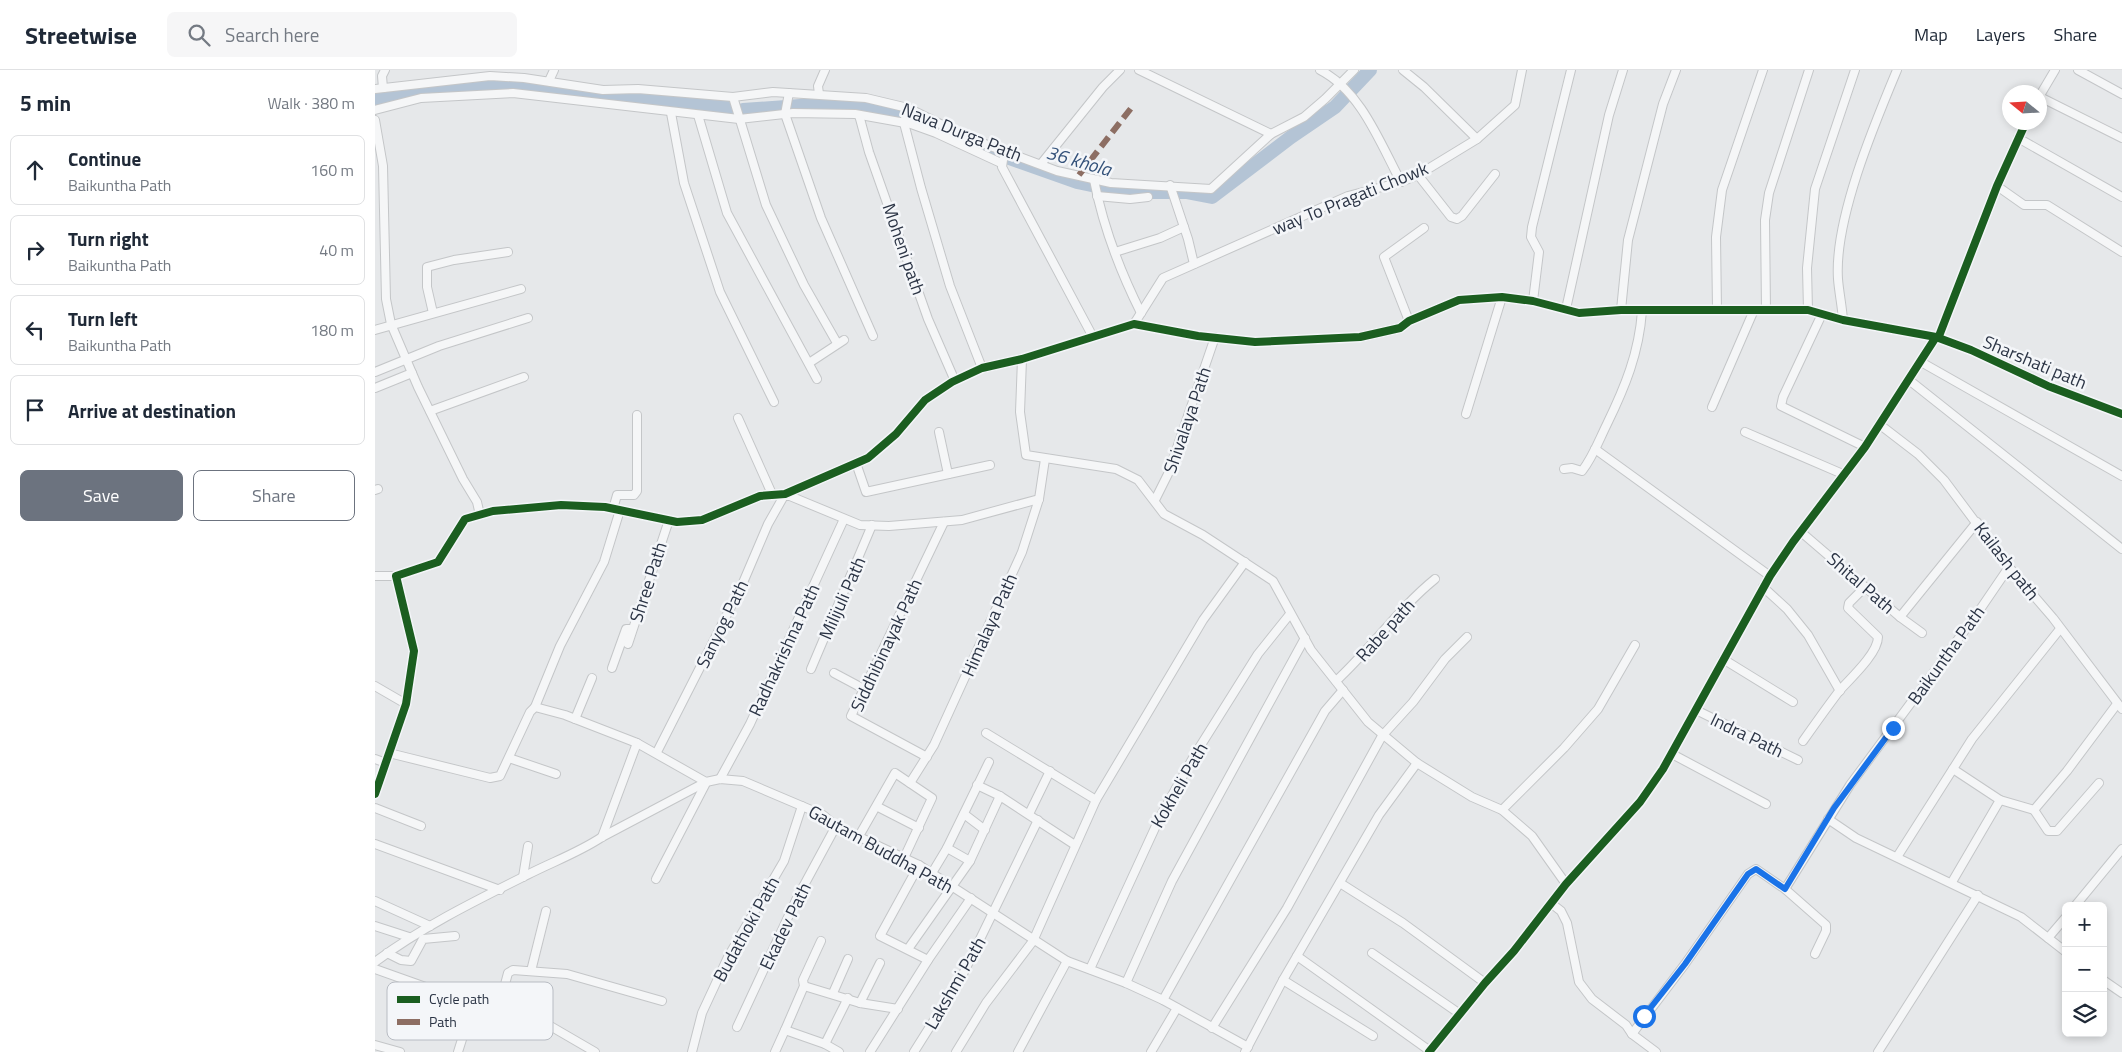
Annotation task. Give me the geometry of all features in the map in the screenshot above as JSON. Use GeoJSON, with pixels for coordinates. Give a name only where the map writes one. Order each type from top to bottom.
{"type":"FeatureCollection","features":[{"type":"Feature","properties":{"kind":"street"},"geometry":{"type":"LineString","coordinates":[[379,88],[385,70]]}},
{"type":"Feature","properties":{"kind":"street"},"geometry":{"type":"LineString","coordinates":[[458,79],[459,70]]}},
{"type":"Feature","properties":{"kind":"street"},"geometry":{"type":"LineString","coordinates":[[549,81],[554,70]]}},
{"type":"Feature","properties":{"kind":"street"},"geometry":{"type":"LineString","coordinates":[[819,94],[819,86],[825,70]]}},
{"type":"Feature","properties":{"kind":"street"},"geometry":{"type":"LineString","coordinates":[[1041,164],[1097,95],[1120,70]]}},
{"type":"Feature","properties":{"kind":"street"},"geometry":{"type":"LineString","coordinates":[[1139,70],[1271,134]]}},
{"type":"Feature","properties":{"kind":"street"},"geometry":{"type":"LineString","coordinates":[[1320,70],[1345,88],[1360,107],[1401,182]]}},
{"type":"Feature","properties":{"kind":"street","name":"Nava Durga Path"},"geometry":{"type":"LineString","coordinates":[[379,88],[490,76],[549,81],[603,90],[638,89],[733,98],[773,92],[866,98],[908,108],[969,138],[1057,171],[1111,183],[1211,188],[1271,134],[1304,117],[1354,70]]}},
{"type":"Feature","properties":{"kind":"street"},"geometry":{"type":"LineString","coordinates":[[1403,70],[1424,86],[1477,139]]}},
{"type":"Feature","properties":{"kind":"street","name":"way To Pragati Chowk"},"geometry":{"type":"LineString","coordinates":[[1134,324],[1163,278],[1348,196],[1401,182],[1418,175],[1477,139],[1515,105],[1522,70]]}},
{"type":"Feature","properties":{"kind":"street"},"geometry":{"type":"LineString","coordinates":[[1533,301],[1539,252],[1538,246],[1531,236],[1532,228],[1571,70]]}},
{"type":"Feature","properties":{"kind":"street"},"geometry":{"type":"LineString","coordinates":[[1566,309],[1609,115],[1623,70]]}},
{"type":"Feature","properties":{"kind":"street"},"geometry":{"type":"LineString","coordinates":[[1621,310],[1627,240],[1663,104],[1676,70]]}},
{"type":"Feature","properties":{"kind":"street"},"geometry":{"type":"LineString","coordinates":[[1717,309],[1716,236],[1722,190],[1763,70]]}},
{"type":"Feature","properties":{"kind":"street"},"geometry":{"type":"LineString","coordinates":[[1766,310],[1765,220],[1769,193],[1809,70]]}},
{"type":"Feature","properties":{"kind":"street"},"geometry":{"type":"LineString","coordinates":[[1808,310],[1807,268],[1815,189],[1855,70]]}},
{"type":"Feature","properties":{"kind":"street"},"geometry":{"type":"LineString","coordinates":[[1843,320],[1838,278],[1847,208],[1881,109],[1897,70]]}},
{"type":"Feature","properties":{"kind":"street"},"geometry":{"type":"LineString","coordinates":[[2047,85],[2055,70]]}},
{"type":"Feature","properties":{"kind":"street"},"geometry":{"type":"LineString","coordinates":[[2078,70],[2122,94]]}},
{"type":"Feature","properties":{"kind":"street"},"geometry":{"type":"LineString","coordinates":[[375,110],[421,98],[513,93],[739,119],[829,112],[904,123],[936,133],[1001,163],[1093,337]]}},
{"type":"Feature","properties":{"kind":"street"},"geometry":{"type":"LineString","coordinates":[[789,93],[785,114],[821,218],[873,336]]}},
{"type":"Feature","properties":{"kind":"street"},"geometry":{"type":"LineString","coordinates":[[733,98],[766,206],[804,285],[841,342],[809,363]]}},
{"type":"Feature","properties":{"kind":"street"},"geometry":{"type":"LineString","coordinates":[[2047,100],[2122,138]]}},
{"type":"Feature","properties":{"kind":"street"},"geometry":{"type":"LineString","coordinates":[[908,108],[904,123],[950,286],[983,368]]}},
{"type":"Feature","properties":{"kind":"street"},"geometry":{"type":"LineString","coordinates":[[671,112],[684,184],[720,292],[774,402]]}},
{"type":"Feature","properties":{"kind":"street"},"geometry":{"type":"LineString","coordinates":[[698,115],[727,213],[817,378]]}},
{"type":"Feature","properties":{"kind":"street","name":"Moheni path"},"geometry":{"type":"LineString","coordinates":[[859,115],[869,152],[928,319],[955,381]]}},
{"type":"Feature","properties":{"kind":"street"},"geometry":{"type":"LineString","coordinates":[[375,120],[383,166],[386,299],[391,324],[430,411],[463,479],[477,502],[480,515]]}},
{"type":"Feature","properties":{"kind":"street"},"geometry":{"type":"LineString","coordinates":[[1297,956],[1429,1051],[1485,983],[1514,952],[1566,884],[1640,802],[1672,754],[1770,576],[1801,532],[1845,476],[1936,337],[1939,336],[1997,186],[2022,130]]}},
{"type":"Feature","properties":{"kind":"street"},"geometry":{"type":"LineString","coordinates":[[2019,138],[2122,197]]}},
{"type":"Feature","properties":{"kind":"street"},"geometry":{"type":"LineString","coordinates":[[1001,163],[1007,151]]}},
{"type":"Feature","properties":{"kind":"street"},"geometry":{"type":"LineString","coordinates":[[1418,175],[1451,217],[1457,219],[1462,216],[1495,174]]}},
{"type":"Feature","properties":{"kind":"street"},"geometry":{"type":"LineString","coordinates":[[1095,180],[1097,196],[1125,282],[1141,313]]}},
{"type":"Feature","properties":{"kind":"street"},"geometry":{"type":"LineString","coordinates":[[1170,185],[1194,264]]}},
{"type":"Feature","properties":{"kind":"street"},"geometry":{"type":"LineString","coordinates":[[1997,186],[2024,205],[2047,205],[2122,252]]}},
{"type":"Feature","properties":{"kind":"street"},"geometry":{"type":"LineString","coordinates":[[1097,196],[1130,199],[1148,197]]}},
{"type":"Feature","properties":{"kind":"street"},"geometry":{"type":"LineString","coordinates":[[1115,252],[1160,238],[1184,227]]}},
{"type":"Feature","properties":{"kind":"street"},"geometry":{"type":"LineString","coordinates":[[1409,321],[1384,257],[1424,228]]}},
{"type":"Feature","properties":{"kind":"street"},"geometry":{"type":"LineString","coordinates":[[433,313],[427,287],[427,268],[454,260],[508,252]]}},
{"type":"Feature","properties":{"kind":"street"},"geometry":{"type":"LineString","coordinates":[[375,330],[521,289]]}},
{"type":"Feature","properties":{"kind":"street"},"geometry":{"type":"LineString","coordinates":[[1467,414],[1502,296]]}},
{"type":"Feature","properties":{"kind":"street","name":"Sharshati path"},"geometry":{"type":"LineString","coordinates":[[1134,324],[1255,342],[1359,337],[1400,328],[1409,321],[1459,300],[1502,296],[1533,301],[1579,313],[1621,310],[1808,310],[1843,320],[1936,337],[1971,350],[2048,386],[2122,414]]}},
{"type":"Feature","properties":{"kind":"street"},"geometry":{"type":"LineString","coordinates":[[1712,407],[1754,310]]}},
{"type":"Feature","properties":{"kind":"street"},"geometry":{"type":"LineString","coordinates":[[1564,468],[1572,468],[1582,472],[1595,449],[1629,378],[1637,349],[1642,311]]}},
{"type":"Feature","properties":{"kind":"street"},"geometry":{"type":"LineString","coordinates":[[1822,314],[1783,397],[1781,406],[1865,447]]}},
{"type":"Feature","properties":{"kind":"street"},"geometry":{"type":"LineString","coordinates":[[375,372],[439,346],[527,318]]}},
{"type":"Feature","properties":{"kind":"street"},"geometry":{"type":"LineString","coordinates":[[785,494],[867,458],[896,434],[925,400],[955,381],[983,368],[1022,359],[1134,324]]}},
{"type":"Feature","properties":{"kind":"street","name":"Shivalaya Path"},"geometry":{"type":"LineString","coordinates":[[1155,500],[1169,474],[1215,337]]}},
{"type":"Feature","properties":{"kind":"street"},"geometry":{"type":"LineString","coordinates":[[1022,359],[1020,412],[1026,455],[1116,469],[1138,480],[1164,514],[1245,562],[1273,581],[1305,638],[1368,722],[1382,736],[1417,763],[1472,797],[1502,810],[1532,836],[1566,884]]}},
{"type":"Feature","properties":{"kind":"street"},"geometry":{"type":"LineString","coordinates":[[1921,362],[2122,476]]}},
{"type":"Feature","properties":{"kind":"street"},"geometry":{"type":"LineString","coordinates":[[375,388],[412,373]]}},
{"type":"Feature","properties":{"kind":"street"},"geometry":{"type":"LineString","coordinates":[[430,411],[524,376]]}},
{"type":"Feature","properties":{"kind":"street"},"geometry":{"type":"LineString","coordinates":[[1909,380],[2122,549]]}},
{"type":"Feature","properties":{"kind":"street"},"geometry":{"type":"LineString","coordinates":[[389,753],[490,778],[500,776],[530,712],[535,707],[560,646],[604,562],[616,510],[617,495],[634,495],[637,491],[637,415]]}},
{"type":"Feature","properties":{"kind":"street"},"geometry":{"type":"LineString","coordinates":[[738,418],[772,494]]}},
{"type":"Feature","properties":{"kind":"street","name":"Kailash path"},"geometry":{"type":"LineString","coordinates":[[1879,424],[1924,460],[1944,480],[2009,567],[2017,574],[2120,707]]}},
{"type":"Feature","properties":{"kind":"street"},"geometry":{"type":"LineString","coordinates":[[939,432],[947,474]]}},
{"type":"Feature","properties":{"kind":"street"},"geometry":{"type":"LineString","coordinates":[[1745,432],[1845,476]]}},
{"type":"Feature","properties":{"kind":"street"},"geometry":{"type":"LineString","coordinates":[[1595,449],[1770,576]]}},
{"type":"Feature","properties":{"kind":"street","name":"Himalaya Path"},"geometry":{"type":"LineString","coordinates":[[910,783],[927,757],[960,690],[1022,552],[1039,499],[1045,459]]}},
{"type":"Feature","properties":{"kind":"street"},"geometry":{"type":"LineString","coordinates":[[856,463],[866,492],[990,465]]}},
{"type":"Feature","properties":{"kind":"street"},"geometry":{"type":"LineString","coordinates":[[375,576],[395,576],[438,562],[465,519],[493,511],[561,505],[616,510],[669,520],[703,520],[760,496],[785,494],[860,525],[872,525],[944,522],[1009,509],[1039,499]]}},
{"type":"Feature","properties":{"kind":"street","name":"Sanyog Path"},"geometry":{"type":"LineString","coordinates":[[657,752],[742,586],[768,524],[785,494]]}},
{"type":"Feature","properties":{"kind":"street","name":"Radhakrishna Path"},"geometry":{"type":"LineString","coordinates":[[720,779],[750,724],[844,519]]}},
{"type":"Feature","properties":{"kind":"street","name":"Shree Path"},"geometry":{"type":"LineString","coordinates":[[628,644],[669,520]]}},
{"type":"Feature","properties":{"kind":"street","name":"Siddhibinayak Path"},"geometry":{"type":"LineString","coordinates":[[927,757],[851,716],[944,522]]}},
{"type":"Feature","properties":{"kind":"street"},"geometry":{"type":"LineString","coordinates":[[1900,617],[1977,522]]}},
{"type":"Feature","properties":{"kind":"street","name":"Milijuli Path"},"geometry":{"type":"LineString","coordinates":[[811,669],[872,525]]}},
{"type":"Feature","properties":{"kind":"street","name":"Shital Path"},"geometry":{"type":"LineString","coordinates":[[1801,532],[1900,617],[1922,633]]}},
{"type":"Feature","properties":{"kind":"street"},"geometry":{"type":"LineString","coordinates":[[956,1052],[986,1003],[1033,941],[1096,800],[1203,620],[1245,562]]}},
{"type":"Feature","properties":{"kind":"street","name":"Baikuntha Path"},"geometry":{"type":"LineString","coordinates":[[1785,889],[1828,819],[2009,567]]}},
{"type":"Feature","properties":{"kind":"street"},"geometry":{"type":"LineString","coordinates":[[375,794],[406,704],[414,652],[395,576]]}},
{"type":"Feature","properties":{"kind":"street","name":"Rabe path"},"geometry":{"type":"LineString","coordinates":[[1336,681],[1355,664],[1421,590],[1435,579]]}},
{"type":"Feature","properties":{"kind":"street"},"geometry":{"type":"LineString","coordinates":[[1763,587],[1787,609],[1808,635],[1840,691]]}},
{"type":"Feature","properties":{"kind":"street"},"geometry":{"type":"LineString","coordinates":[[1803,741],[1840,691],[1869,657],[1878,641],[1878,637],[1848,608],[1849,604],[1865,587]]}},
{"type":"Feature","properties":{"kind":"street","name":"Kokheli Path"},"geometry":{"type":"LineString","coordinates":[[1090,969],[1160,817],[1194,756],[1258,654],[1290,614]]}},
{"type":"Feature","properties":{"kind":"street"},"geometry":{"type":"LineString","coordinates":[[612,668],[626,629],[633,629]]}},
{"type":"Feature","properties":{"kind":"street"},"geometry":{"type":"LineString","coordinates":[[1897,857],[1972,738],[2060,629]]}},
{"type":"Feature","properties":{"kind":"street"},"geometry":{"type":"LineString","coordinates":[[1212,1028],[1287,908],[1382,736],[1413,702],[1445,659],[1467,637]]}},
{"type":"Feature","properties":{"kind":"street"},"geometry":{"type":"LineString","coordinates":[[1126,983],[1172,881],[1305,638]]}},
{"type":"Feature","properties":{"kind":"street"},"geometry":{"type":"LineString","coordinates":[[1502,810],[1564,748],[1598,709],[1635,645]]}},
{"type":"Feature","properties":{"kind":"street"},"geometry":{"type":"LineString","coordinates":[[1723,659],[1793,702]]}},
{"type":"Feature","properties":{"kind":"street"},"geometry":{"type":"LineString","coordinates":[[834,673],[864,689]]}},
{"type":"Feature","properties":{"kind":"street"},"geometry":{"type":"LineString","coordinates":[[575,719],[592,678]]}},
{"type":"Feature","properties":{"kind":"street"},"geometry":{"type":"LineString","coordinates":[[375,686],[406,704]]}},
{"type":"Feature","properties":{"kind":"street"},"geometry":{"type":"LineString","coordinates":[[1163,1000],[1325,711],[1343,690]]}},
{"type":"Feature","properties":{"kind":"street"},"geometry":{"type":"LineString","coordinates":[[535,707],[575,719],[637,743],[657,752],[706,782],[656,879]]}},
{"type":"Feature","properties":{"kind":"street"},"geometry":{"type":"LineString","coordinates":[[2034,810],[2120,707]]}},
{"type":"Feature","properties":{"kind":"street","name":"Indra Path"},"geometry":{"type":"LineString","coordinates":[[1696,710],[1798,760]]}},
{"type":"Feature","properties":{"kind":"street"},"geometry":{"type":"LineString","coordinates":[[986,733],[1096,800]]}},
{"type":"Feature","properties":{"kind":"street"},"geometry":{"type":"LineString","coordinates":[[602,837],[637,743]]}},
{"type":"Feature","properties":{"kind":"street"},"geometry":{"type":"LineString","coordinates":[[1672,754],[1766,804]]}},
{"type":"Feature","properties":{"kind":"street"},"geometry":{"type":"LineString","coordinates":[[509,758],[556,774]]}},
{"type":"Feature","properties":{"kind":"street"},"geometry":{"type":"LineString","coordinates":[[375,760],[386,763]]}},
{"type":"Feature","properties":{"kind":"street"},"geometry":{"type":"LineString","coordinates":[[932,873],[947,848],[989,762]]}},
{"type":"Feature","properties":{"kind":"street"},"geometry":{"type":"LineString","coordinates":[[1247,1050],[1283,980],[1379,815],[1417,763]]}},
{"type":"Feature","properties":{"kind":"street"},"geometry":{"type":"LineString","coordinates":[[1953,769],[2000,800],[2034,810],[2048,832],[2057,831],[2099,783]]}},
{"type":"Feature","properties":{"kind":"street"},"geometry":{"type":"LineString","coordinates":[[1029,814],[1050,771]]}},
{"type":"Feature","properties":{"kind":"street"},"geometry":{"type":"LineString","coordinates":[[859,836],[877,808],[895,773],[932,798],[904,858]]}},
{"type":"Feature","properties":{"kind":"street","name":"Gautam Buddha Path"},"geometry":{"type":"LineString","coordinates":[[375,962],[409,937],[523,877],[585,848],[602,837],[706,782],[720,779],[743,781],[823,815],[836,826],[919,865],[994,913],[1033,941],[1067,961],[1126,983],[1163,1000],[1247,1050]]}},
{"type":"Feature","properties":{"kind":"street"},"geometry":{"type":"LineString","coordinates":[[977,785],[1000,796],[1075,845]]}},
{"type":"Feature","properties":{"kind":"street"},"geometry":{"type":"LineString","coordinates":[[908,949],[970,861],[1000,796]]}},
{"type":"Feature","properties":{"kind":"street"},"geometry":{"type":"LineString","coordinates":[[1952,882],[2000,800]]}},
{"type":"Feature","properties":{"kind":"street","name":"Budathoki Path"},"geometry":{"type":"LineString","coordinates":[[692,1052],[702,1013],[728,957],[784,861],[802,806]]}},
{"type":"Feature","properties":{"kind":"street"},"geometry":{"type":"LineString","coordinates":[[375,808],[421,826]]}},
{"type":"Feature","properties":{"kind":"street"},"geometry":{"type":"LineString","coordinates":[[877,808],[919,828]]}},
{"type":"Feature","properties":{"kind":"street"},"geometry":{"type":"LineString","coordinates":[[964,814],[985,830]]}},
{"type":"Feature","properties":{"kind":"street"},"geometry":{"type":"LineString","coordinates":[[1828,819],[1856,838],[1952,882],[2021,917],[2062,949]]}},
{"type":"Feature","properties":{"kind":"street","name":"Lakshmi Path"},"geometry":{"type":"LineString","coordinates":[[914,1052],[963,974],[1038,820]]}},
{"type":"Feature","properties":{"kind":"street","name":"Ekadev Path"},"geometry":{"type":"LineString","coordinates":[[737,1027],[796,900],[836,826]]}},
{"type":"Feature","properties":{"kind":"street"},"geometry":{"type":"LineString","coordinates":[[375,844],[500,890]]}},
{"type":"Feature","properties":{"kind":"street"},"geometry":{"type":"LineString","coordinates":[[523,877],[528,846]]}},
{"type":"Feature","properties":{"kind":"street"},"geometry":{"type":"LineString","coordinates":[[947,848],[970,861]]}},
{"type":"Feature","properties":{"kind":"street"},"geometry":{"type":"LineString","coordinates":[[2078,902],[2122,849]]}},
{"type":"Feature","properties":{"kind":"street"},"geometry":{"type":"LineString","coordinates":[[919,865],[880,936],[928,960]]}},
{"type":"Feature","properties":{"kind":"street"},"geometry":{"type":"LineString","coordinates":[[1632,1034],[1685,964],[1748,874],[1756,869],[1785,889],[1826,925],[1826,931],[1815,954]]}},
{"type":"Feature","properties":{"kind":"street"},"geometry":{"type":"LineString","coordinates":[[1340,883],[1403,923],[1485,983]]}},
{"type":"Feature","properties":{"kind":"street"},"geometry":{"type":"LineString","coordinates":[[1878,1052],[1978,895]]}},
{"type":"Feature","properties":{"kind":"street","name":"Lakshmi Path"},"geometry":{"type":"LineString","coordinates":[[870,1052],[928,960],[971,898]]}},
{"type":"Feature","properties":{"kind":"street"},"geometry":{"type":"LineString","coordinates":[[375,901],[430,926]]}},
{"type":"Feature","properties":{"kind":"street"},"geometry":{"type":"LineString","coordinates":[[1552,904],[1561,911],[1567,923],[1579,982],[1592,999],[1626,1025],[1632,1034],[1651,1051]]}},
{"type":"Feature","properties":{"kind":"street"},"geometry":{"type":"LineString","coordinates":[[531,972],[546,911]]}},
{"type":"Feature","properties":{"kind":"street"},"geometry":{"type":"LineString","coordinates":[[2048,938],[2062,922]]}},
{"type":"Feature","properties":{"kind":"street"},"geometry":{"type":"LineString","coordinates":[[375,926],[409,937]]}},
{"type":"Feature","properties":{"kind":"street"},"geometry":{"type":"LineString","coordinates":[[387,953],[401,960],[411,961],[423,939],[455,936]]}},
{"type":"Feature","properties":{"kind":"street"},"geometry":{"type":"LineString","coordinates":[[775,1052],[804,986],[803,980],[821,941]]}},
{"type":"Feature","properties":{"kind":"street"},"geometry":{"type":"LineString","coordinates":[[1372,953],[1460,1014]]}},
{"type":"Feature","properties":{"kind":"street"},"geometry":{"type":"LineString","coordinates":[[833,993],[849,959]]}},
{"type":"Feature","properties":{"kind":"street"},"geometry":{"type":"LineString","coordinates":[[1018,1052],[1067,961]]}},
{"type":"Feature","properties":{"kind":"street"},"geometry":{"type":"LineString","coordinates":[[860,1003],[881,963]]}},
{"type":"Feature","properties":{"kind":"street"},"geometry":{"type":"LineString","coordinates":[[375,969],[412,982]]}},
{"type":"Feature","properties":{"kind":"street"},"geometry":{"type":"LineString","coordinates":[[506,982],[508,973],[513,970],[567,974],[662,1001]]}},
{"type":"Feature","properties":{"kind":"street"},"geometry":{"type":"LineString","coordinates":[[1283,980],[1373,1036]]}},
{"type":"Feature","properties":{"kind":"street"},"geometry":{"type":"LineString","coordinates":[[2107,983],[2122,993]]}},
{"type":"Feature","properties":{"kind":"street"},"geometry":{"type":"LineString","coordinates":[[804,986],[833,993],[860,1003],[898,1009]]}},
{"type":"Feature","properties":{"kind":"street"},"geometry":{"type":"LineString","coordinates":[[825,1044],[848,998]]}},
{"type":"Feature","properties":{"kind":"street"},"geometry":{"type":"LineString","coordinates":[[1151,1052],[1177,1008]]}},
{"type":"Feature","properties":{"kind":"street"},"geometry":{"type":"LineString","coordinates":[[553,1028],[595,1052]]}},
{"type":"Feature","properties":{"kind":"street"},"geometry":{"type":"LineString","coordinates":[[785,1030],[825,1044],[839,1052]]}},
{"type":"Feature","properties":{"kind":"street"},"geometry":{"type":"LineString","coordinates":[[458,1052],[462,1040]]}},
{"type":"Feature","properties":{"kind":"street"},"geometry":{"type":"LineString","coordinates":[[375,1045],[400,1052]]}},
{"type":"Feature","properties":{"kind":"waterway","name":"36 khola"},"geometry":{"type":"LineString","coordinates":[[743,110],[827,104],[868,107],[917,119],[967,143],[1077,182],[1125,192],[1186,192],[1212,197],[1291,137],[1335,107],[1370,70]]}},
{"type":"Feature","properties":{"kind":"waterway","name":"36 khola"},"geometry":{"type":"LineString","coordinates":[[379,99],[503,82],[587,96],[691,102],[730,108]]}},
{"type":"Feature","properties":{"kind":"marked path"},"geometry":{"type":"LineString","coordinates":[[1079,175],[1132,107]]}},
{"type":"Feature","properties":{"kind":"cycle path"},"geometry":{"type":"LineString","coordinates":[[1429,1052],[1485,983],[1514,951],[1566,884],[1640,802],[1663,769],[1770,576],[1793,542],[1865,447],[1936,337],[1939,336],[1997,186],[2022,130]]}},
{"type":"Feature","properties":{"kind":"cycle path"},"geometry":{"type":"LineString","coordinates":[[375,794],[406,704],[414,651],[396,576],[438,562],[465,519],[493,511],[561,505],[605,507],[677,522],[702,520],[760,496],[785,494],[868,458],[896,434],[925,400],[952,382],[982,368],[1022,359],[1134,324],[1198,336],[1255,342],[1360,337],[1400,328],[1409,321],[1459,300],[1502,297],[1533,301],[1579,313],[1621,310],[1808,310],[1843,320],[1936,337],[1971,350],[2048,386],[2122,414]]}},
{"type":"Feature","properties":{"kind":"route"},"geometry":{"type":"LineString","coordinates":[[1644,1016],[1685,964],[1748,874],[1756,869],[1775,884],[1785,889],[1815,844],[1834,808],[1893,728]]}}]}
